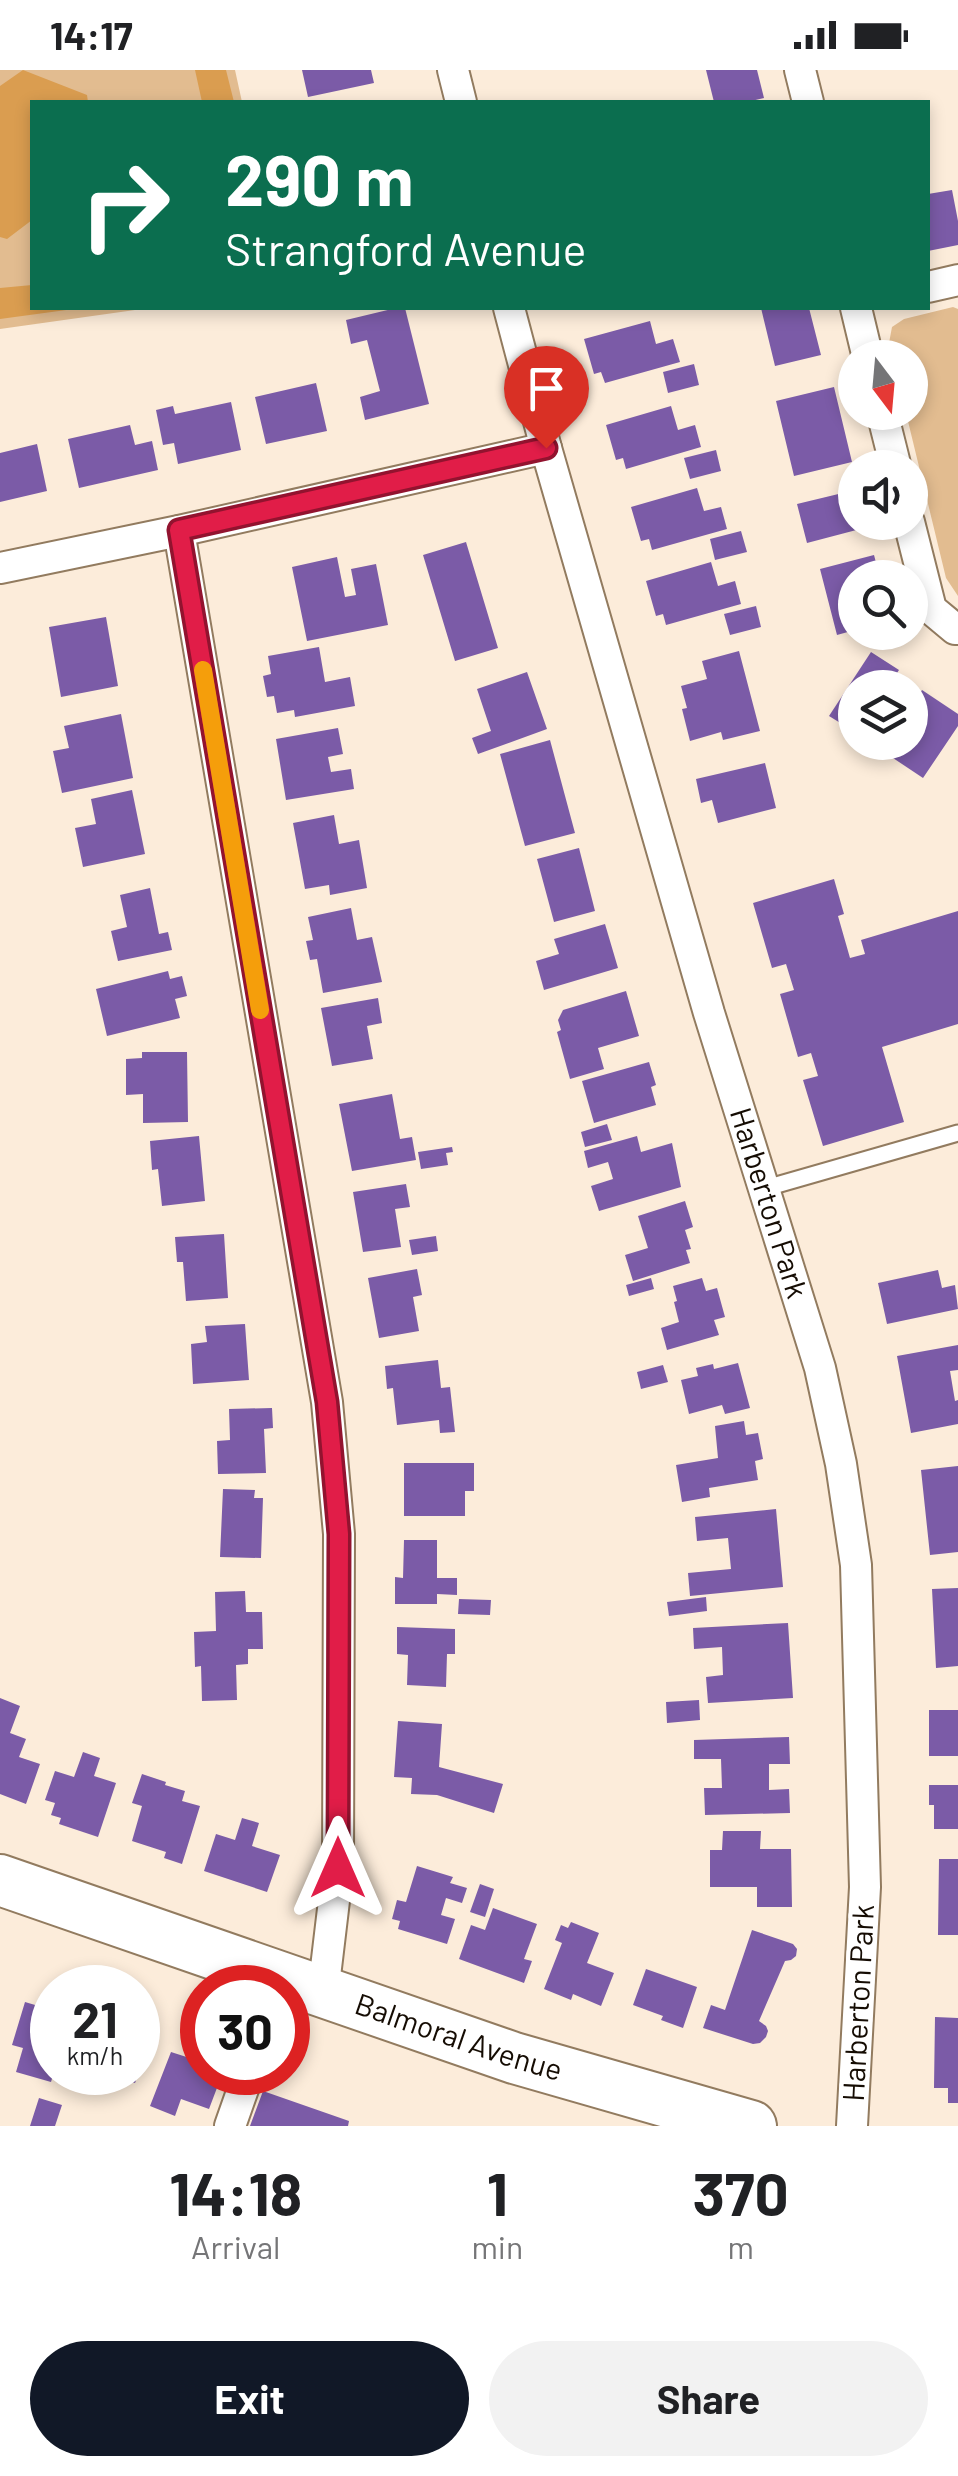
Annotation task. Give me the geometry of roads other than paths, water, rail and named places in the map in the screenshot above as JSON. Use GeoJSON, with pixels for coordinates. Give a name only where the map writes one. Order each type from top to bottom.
{"type":"FeatureCollection","features":[{"type":"Feature","properties":{"kind":"highway","name":"Balmoral Avenue"},"geometry":{"type":"LineString","coordinates":[[0,1880],[234,1965]]}},
{"type":"Feature","properties":{"kind":"highway","name":"Balmoral Avenue"},"geometry":{"type":"LineString","coordinates":[[310,1992],[731,2123]]}},
{"type":"Feature","properties":{"kind":"street"},"geometry":{"type":"LineString","coordinates":[[454,70],[461,100]]}},
{"type":"Feature","properties":{"kind":"street"},"geometry":{"type":"LineString","coordinates":[[800,70],[808,100]]}},
{"type":"Feature","properties":{"kind":"street"},"geometry":{"type":"LineString","coordinates":[[930,287],[958,280]]}},
{"type":"Feature","properties":{"kind":"street","name":"Harberton Park"},"geometry":{"type":"LineString","coordinates":[[510,310],[709,1013],[820,1368],[841,1464],[856,1564],[866,1887],[852,2126]]}},
{"type":"Feature","properties":{"kind":"street"},"geometry":{"type":"LineString","coordinates":[[856,310],[864,340]]}},
{"type":"Feature","properties":{"kind":"street"},"geometry":{"type":"LineString","coordinates":[[0,568],[546,448]]}},
{"type":"Feature","properties":{"kind":"street"},"geometry":{"type":"LineString","coordinates":[[179,530],[324,1382],[335,1473],[339,1534],[338,1868],[302,1965]]}},
{"type":"Feature","properties":{"kind":"street"},"geometry":{"type":"LineString","coordinates":[[914,540],[931,609],[958,628]]}},
{"type":"Feature","properties":{"kind":"street"},"geometry":{"type":"LineString","coordinates":[[230,2126],[240,2095]]}},
{"type":"Feature","properties":{"kind":"lane"},"geometry":{"type":"LineString","coordinates":[[766,1188],[958,1132]]}}]}
